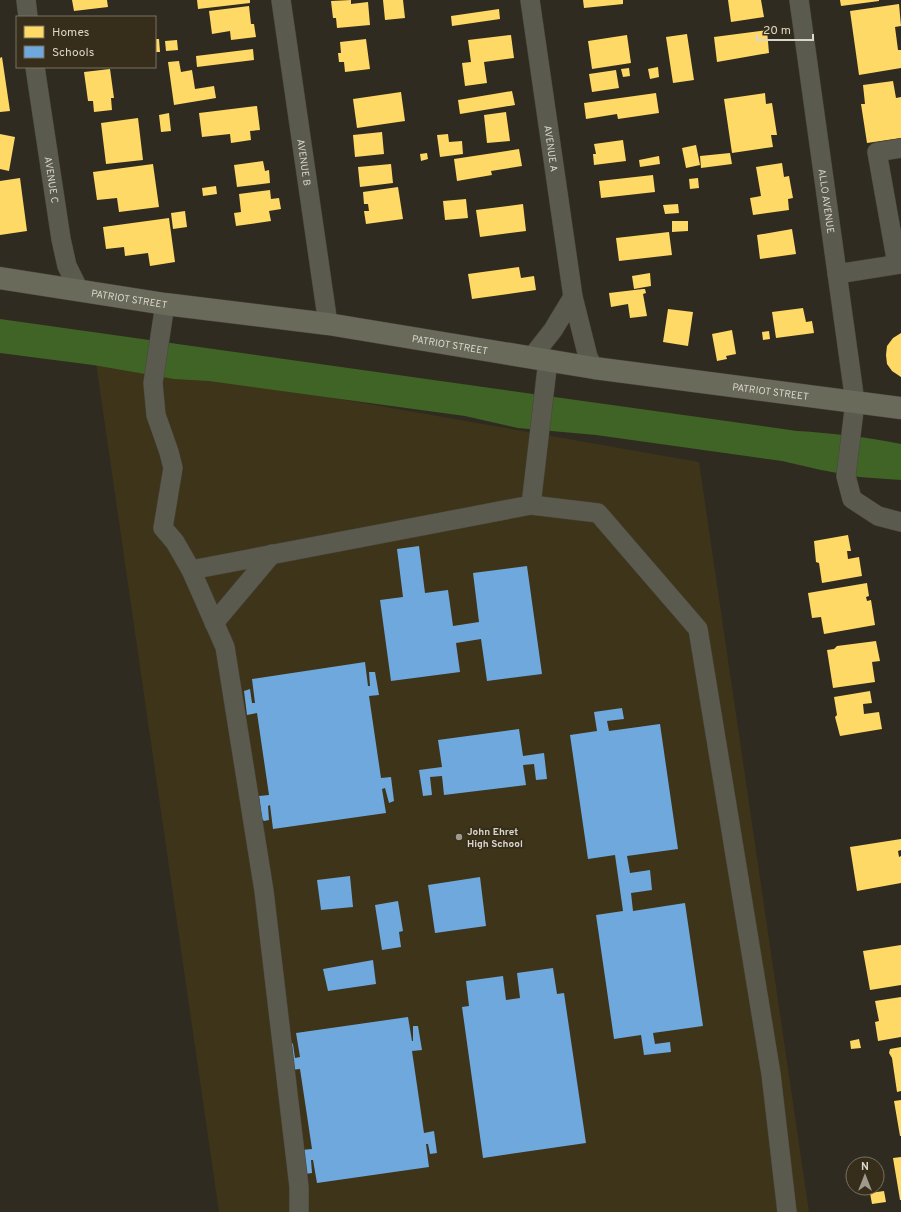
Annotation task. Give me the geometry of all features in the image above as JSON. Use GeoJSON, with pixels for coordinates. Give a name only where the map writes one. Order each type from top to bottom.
{"type":"FeatureCollection","features":[{"type":"Feature","properties":{"kind":"main road","name":"PATRIOT STREET"},"geometry":{"type":"LineString","coordinates":[[0,278],[165,304],[328,324],[542,366],[594,368],[901,408]]}},
{"type":"Feature","properties":{"kind":"street"},"geometry":{"type":"LineString","coordinates":[[26,0],[28,16]]}},
{"type":"Feature","properties":{"kind":"street","name":"AVENUE B"},"geometry":{"type":"LineString","coordinates":[[281,0],[328,324]]}},
{"type":"Feature","properties":{"kind":"street","name":"AVENUE A"},"geometry":{"type":"LineString","coordinates":[[530,0],[573,297],[588,357],[594,368]]}},
{"type":"Feature","properties":{"kind":"street","name":"ALLO AVENUE"},"geometry":{"type":"LineString","coordinates":[[799,0],[855,402],[846,476],[852,499],[878,516],[901,522]]}},
{"type":"Feature","properties":{"kind":"street","name":"AVENUE C"},"geometry":{"type":"LineString","coordinates":[[35,68],[61,239],[67,266],[79,290]]}},
{"type":"Feature","properties":{"kind":"street"},"geometry":{"type":"LineString","coordinates":[[837,274],[899,264],[877,152],[901,148]]}},
{"type":"Feature","properties":{"kind":"street"},"geometry":{"type":"LineString","coordinates":[[531,505],[537,448],[542,366],[553,330],[573,297]]}},
{"type":"Feature","properties":{"kind":"street"},"geometry":{"type":"LineString","coordinates":[[165,304],[153,383],[156,415],[173,468],[163,528],[175,542],[191,570],[225,647],[264,891],[299,1187],[299,1212]]}},
{"type":"Feature","properties":{"kind":"street"},"geometry":{"type":"LineString","coordinates":[[191,570],[531,505],[598,513],[698,629],[771,1074],[787,1212]]}},
{"type":"Feature","properties":{"kind":"street"},"geometry":{"type":"LineString","coordinates":[[214,623],[272,554]]}},
{"type":"Feature","properties":{"kind":"shaded area"},"geometry":{"type":"Polygon","coordinates":[[[0,319],[797,431],[849,436],[901,444],[901,480],[859,477],[782,461],[596,435],[518,428],[465,416],[209,381],[174,379],[93,365],[0,353],[0,319]]]}},
{"type":"Feature","properties":{"kind":"shaded area","name":"John Ehret High School"},"geometry":{"type":"Polygon","coordinates":[[[95,356],[699,462],[809,1212],[219,1212],[95,356]]]}},
{"type":"Feature","properties":{"kind":"building: Homes"},"geometry":{"type":"Polygon","coordinates":[[[72,0],[107,0],[108,7],[74,11],[72,0]]]}},
{"type":"Feature","properties":{"kind":"building: Homes"},"geometry":{"type":"Polygon","coordinates":[[[197,0],[250,0],[250,3],[198,9],[197,0]]]}},
{"type":"Feature","properties":{"kind":"building: Homes"},"geometry":{"type":"Polygon","coordinates":[[[351,0],[351,4],[368,2],[370,25],[337,28],[336,18],[333,18],[331,1],[351,0]]]}},
{"type":"Feature","properties":{"kind":"building: Homes"},"geometry":{"type":"Polygon","coordinates":[[[383,0],[403,0],[405,18],[385,20],[383,0]]]}},
{"type":"Feature","properties":{"kind":"building: Homes"},"geometry":{"type":"Polygon","coordinates":[[[583,0],[623,0],[623,4],[584,8],[583,0]]]}},
{"type":"Feature","properties":{"kind":"building: Homes"},"geometry":{"type":"Polygon","coordinates":[[[728,0],[761,0],[764,17],[731,22],[728,0]]]}},
{"type":"Feature","properties":{"kind":"building: Homes"},"geometry":{"type":"Polygon","coordinates":[[[840,0],[879,0],[879,1],[841,6],[840,0]]]}},
{"type":"Feature","properties":{"kind":"building: Homes"},"geometry":{"type":"Polygon","coordinates":[[[899,4],[901,26],[895,27],[898,50],[901,50],[901,68],[859,75],[850,11],[899,4]]]}},
{"type":"Feature","properties":{"kind":"building: Homes"},"geometry":{"type":"Polygon","coordinates":[[[249,6],[251,24],[254,24],[256,37],[231,40],[230,31],[212,34],[209,11],[249,6]]]}},
{"type":"Feature","properties":{"kind":"building: Homes"},"geometry":{"type":"Polygon","coordinates":[[[499,9],[500,19],[452,26],[451,16],[499,9]]]}},
{"type":"Feature","properties":{"kind":"building: Homes"},"geometry":{"type":"Polygon","coordinates":[[[767,30],[769,53],[717,62],[714,37],[767,30]]]}},
{"type":"Feature","properties":{"kind":"building: Homes"},"geometry":{"type":"Polygon","coordinates":[[[687,34],[694,80],[673,83],[666,37],[687,34]]]}},
{"type":"Feature","properties":{"kind":"building: Homes"},"geometry":{"type":"Polygon","coordinates":[[[511,35],[514,58],[484,62],[487,83],[465,86],[462,63],[471,62],[468,40],[511,35]]]}},
{"type":"Feature","properties":{"kind":"building: Homes"},"geometry":{"type":"Polygon","coordinates":[[[627,35],[631,63],[592,69],[588,41],[627,35]]]}},
{"type":"Feature","properties":{"kind":"building: Homes"},"geometry":{"type":"Polygon","coordinates":[[[156,39],[159,39],[160,52],[156,52],[156,39]]]}},
{"type":"Feature","properties":{"kind":"building: Homes"},"geometry":{"type":"Polygon","coordinates":[[[366,39],[370,69],[345,72],[344,62],[339,62],[338,53],[341,53],[340,42],[366,39]]]}},
{"type":"Feature","properties":{"kind":"building: Homes"},"geometry":{"type":"Polygon","coordinates":[[[177,40],[178,50],[166,51],[165,41],[177,40]]]}},
{"type":"Feature","properties":{"kind":"building: Homes"},"geometry":{"type":"Polygon","coordinates":[[[253,49],[254,60],[197,67],[196,56],[253,49]]]}},
{"type":"Feature","properties":{"kind":"building: Homes"},"geometry":{"type":"Polygon","coordinates":[[[2,57],[10,111],[0,112],[0,58],[2,57]]]}},
{"type":"Feature","properties":{"kind":"building: Homes"},"geometry":{"type":"Polygon","coordinates":[[[179,61],[181,72],[192,70],[195,89],[214,86],[216,98],[174,105],[168,62],[179,61]]]}},
{"type":"Feature","properties":{"kind":"building: Homes"},"geometry":{"type":"Polygon","coordinates":[[[658,67],[659,77],[650,79],[648,69],[658,67]]]}},
{"type":"Feature","properties":{"kind":"building: Homes"},"geometry":{"type":"Polygon","coordinates":[[[629,68],[630,76],[623,77],[621,69],[629,68]]]}},
{"type":"Feature","properties":{"kind":"building: Homes"},"geometry":{"type":"Polygon","coordinates":[[[110,69],[114,98],[111,98],[112,110],[94,112],[93,101],[88,101],[84,72],[110,69]]]}},
{"type":"Feature","properties":{"kind":"building: Homes"},"geometry":{"type":"Polygon","coordinates":[[[616,70],[619,88],[592,92],[589,74],[616,70]]]}},
{"type":"Feature","properties":{"kind":"building: Homes"},"geometry":{"type":"Polygon","coordinates":[[[893,81],[896,98],[901,97],[901,138],[867,143],[861,104],[865,104],[863,85],[893,81]]]}},
{"type":"Feature","properties":{"kind":"building: Homes"},"geometry":{"type":"Polygon","coordinates":[[[512,91],[515,105],[460,114],[458,100],[512,91]]]}},
{"type":"Feature","properties":{"kind":"building: Homes"},"geometry":{"type":"Polygon","coordinates":[[[401,92],[405,121],[357,128],[353,99],[401,92]]]}},
{"type":"Feature","properties":{"kind":"building: Homes"},"geometry":{"type":"Polygon","coordinates":[[[656,93],[659,113],[618,119],[617,114],[586,119],[584,103],[656,93]]]}},
{"type":"Feature","properties":{"kind":"building: Homes"},"geometry":{"type":"Polygon","coordinates":[[[765,93],[766,104],[772,103],[777,135],[771,135],[773,147],[732,153],[724,99],[765,93]]]}},
{"type":"Feature","properties":{"kind":"building: Homes"},"geometry":{"type":"Polygon","coordinates":[[[257,106],[260,130],[250,131],[251,140],[231,143],[230,134],[202,137],[199,113],[257,106]]]}},
{"type":"Feature","properties":{"kind":"building: Homes"},"geometry":{"type":"Polygon","coordinates":[[[506,112],[510,141],[487,143],[484,115],[506,112]]]}},
{"type":"Feature","properties":{"kind":"building: Homes"},"geometry":{"type":"Polygon","coordinates":[[[169,113],[171,131],[161,132],[159,115],[169,113]]]}},
{"type":"Feature","properties":{"kind":"building: Homes"},"geometry":{"type":"Polygon","coordinates":[[[138,118],[143,160],[106,164],[101,123],[138,118]]]}},
{"type":"Feature","properties":{"kind":"building: Homes"},"geometry":{"type":"Polygon","coordinates":[[[382,132],[384,154],[355,157],[353,135],[382,132]]]}},
{"type":"Feature","properties":{"kind":"building: Homes"},"geometry":{"type":"Polygon","coordinates":[[[0,134],[15,137],[9,171],[0,169],[0,134]]]}},
{"type":"Feature","properties":{"kind":"building: Homes"},"geometry":{"type":"Polygon","coordinates":[[[448,134],[449,142],[462,141],[463,154],[440,157],[437,135],[448,134]]]}},
{"type":"Feature","properties":{"kind":"building: Homes"},"geometry":{"type":"Polygon","coordinates":[[[623,140],[626,161],[594,165],[593,154],[596,154],[594,144],[623,140]]]}},
{"type":"Feature","properties":{"kind":"building: Homes"},"geometry":{"type":"Polygon","coordinates":[[[696,145],[700,165],[686,168],[682,148],[696,145]]]}},
{"type":"Feature","properties":{"kind":"building: Homes"},"geometry":{"type":"Polygon","coordinates":[[[519,149],[522,166],[491,171],[492,175],[457,181],[454,159],[519,149]]]}},
{"type":"Feature","properties":{"kind":"building: Homes"},"geometry":{"type":"Polygon","coordinates":[[[427,153],[428,159],[421,161],[420,154],[427,153]]]}},
{"type":"Feature","properties":{"kind":"building: Homes"},"geometry":{"type":"Polygon","coordinates":[[[730,153],[732,164],[701,168],[700,156],[730,153]]]}},
{"type":"Feature","properties":{"kind":"building: Homes"},"geometry":{"type":"Polygon","coordinates":[[[659,156],[660,164],[640,167],[639,160],[659,156]]]}},
{"type":"Feature","properties":{"kind":"building: Homes"},"geometry":{"type":"Polygon","coordinates":[[[263,161],[265,171],[269,170],[270,183],[237,187],[234,165],[263,161]]]}},
{"type":"Feature","properties":{"kind":"building: Homes"},"geometry":{"type":"Polygon","coordinates":[[[782,163],[784,177],[789,176],[793,198],[788,199],[789,210],[753,215],[750,198],[761,196],[756,167],[782,163]]]}},
{"type":"Feature","properties":{"kind":"building: Homes"},"geometry":{"type":"Polygon","coordinates":[[[153,164],[159,207],[119,212],[117,198],[97,200],[93,172],[153,164]]]}},
{"type":"Feature","properties":{"kind":"building: Homes"},"geometry":{"type":"Polygon","coordinates":[[[391,164],[393,183],[360,187],[358,167],[391,164]]]}},
{"type":"Feature","properties":{"kind":"building: Homes"},"geometry":{"type":"Polygon","coordinates":[[[653,175],[655,192],[601,198],[599,181],[653,175]]]}},
{"type":"Feature","properties":{"kind":"building: Homes"},"geometry":{"type":"Polygon","coordinates":[[[20,178],[27,231],[0,235],[0,181],[20,178]]]}},
{"type":"Feature","properties":{"kind":"building: Homes"},"geometry":{"type":"Polygon","coordinates":[[[698,178],[699,188],[690,189],[689,179],[698,178]]]}},
{"type":"Feature","properties":{"kind":"building: Homes"},"geometry":{"type":"Polygon","coordinates":[[[216,186],[217,194],[203,196],[202,188],[216,186]]]}},
{"type":"Feature","properties":{"kind":"building: Homes"},"geometry":{"type":"Polygon","coordinates":[[[398,187],[403,219],[366,224],[364,211],[369,211],[368,204],[364,204],[363,192],[398,187]]]}},
{"type":"Feature","properties":{"kind":"building: Homes"},"geometry":{"type":"Polygon","coordinates":[[[270,190],[271,199],[279,198],[281,209],[269,211],[271,221],[236,226],[234,213],[241,212],[239,194],[270,190]]]}},
{"type":"Feature","properties":{"kind":"building: Homes"},"geometry":{"type":"Polygon","coordinates":[[[466,199],[468,218],[445,220],[443,201],[466,199]]]}},
{"type":"Feature","properties":{"kind":"building: Homes"},"geometry":{"type":"Polygon","coordinates":[[[523,204],[526,231],[480,237],[476,210],[523,204]]]}},
{"type":"Feature","properties":{"kind":"building: Homes"},"geometry":{"type":"Polygon","coordinates":[[[678,204],[679,213],[665,214],[663,205],[678,204]]]}},
{"type":"Feature","properties":{"kind":"building: Homes"},"geometry":{"type":"Polygon","coordinates":[[[185,211],[187,227],[173,229],[171,213],[185,211]]]}},
{"type":"Feature","properties":{"kind":"building: Homes"},"geometry":{"type":"Polygon","coordinates":[[[169,218],[175,262],[150,266],[148,253],[125,256],[124,247],[106,249],[103,227],[169,218]]]}},
{"type":"Feature","properties":{"kind":"building: Homes"},"geometry":{"type":"Polygon","coordinates":[[[672,221],[688,221],[688,231],[672,232],[672,221]]]}},
{"type":"Feature","properties":{"kind":"building: Homes"},"geometry":{"type":"Polygon","coordinates":[[[792,229],[796,254],[760,259],[757,235],[792,229]]]}},
{"type":"Feature","properties":{"kind":"building: Homes"},"geometry":{"type":"Polygon","coordinates":[[[669,232],[672,255],[619,261],[616,238],[669,232]]]}},
{"type":"Feature","properties":{"kind":"building: Homes"},"geometry":{"type":"Polygon","coordinates":[[[519,267],[521,278],[534,276],[536,290],[472,299],[468,274],[519,267]]]}},
{"type":"Feature","properties":{"kind":"building: Homes"},"geometry":{"type":"Polygon","coordinates":[[[650,273],[651,286],[634,289],[632,276],[650,273]]]}},
{"type":"Feature","properties":{"kind":"building: Homes"},"geometry":{"type":"Polygon","coordinates":[[[645,289],[646,293],[643,294],[647,316],[630,318],[628,304],[611,307],[609,293],[645,289]]]}},
{"type":"Feature","properties":{"kind":"building: Homes"},"geometry":{"type":"Polygon","coordinates":[[[803,308],[806,322],[812,321],[814,333],[776,338],[772,312],[803,308]]]}},
{"type":"Feature","properties":{"kind":"building: Homes"},"geometry":{"type":"Polygon","coordinates":[[[668,309],[693,312],[688,346],[663,342],[668,309]]]}},
{"type":"Feature","properties":{"kind":"building: Homes"},"geometry":{"type":"Polygon","coordinates":[[[732,330],[736,354],[726,356],[727,359],[717,361],[712,334],[732,330]]]}},
{"type":"Feature","properties":{"kind":"building: Homes"},"geometry":{"type":"Polygon","coordinates":[[[769,331],[770,339],[763,340],[762,332],[769,331]]]}},
{"type":"Feature","properties":{"kind":"building: Homes"},"geometry":{"type":"Polygon","coordinates":[[[901,333],[901,377],[892,371],[887,364],[886,355],[887,346],[893,338],[901,333]]]}},
{"type":"Feature","properties":{"kind":"building: Homes"},"geometry":{"type":"Polygon","coordinates":[[[848,535],[851,551],[847,551],[848,559],[859,557],[862,576],[822,583],[819,563],[816,562],[814,541],[848,535]]]}},
{"type":"Feature","properties":{"kind":"building: Homes"},"geometry":{"type":"Polygon","coordinates":[[[867,583],[869,596],[866,597],[867,601],[871,600],[875,625],[824,634],[821,617],[812,618],[808,593],[867,583]]]}},
{"type":"Feature","properties":{"kind":"building: Homes"},"geometry":{"type":"Polygon","coordinates":[[[876,641],[880,661],[872,662],[875,682],[833,688],[827,650],[834,649],[837,646],[876,641]]]}},
{"type":"Feature","properties":{"kind":"building: Homes"},"geometry":{"type":"Polygon","coordinates":[[[870,691],[872,703],[863,704],[864,714],[879,712],[882,729],[840,736],[835,717],[837,715],[834,697],[870,691]]]}},
{"type":"Feature","properties":{"kind":"building: Homes"},"geometry":{"type":"Polygon","coordinates":[[[901,839],[901,850],[898,851],[899,857],[901,856],[901,883],[857,891],[850,847],[901,839]]]}},
{"type":"Feature","properties":{"kind":"building: Homes"},"geometry":{"type":"Polygon","coordinates":[[[901,945],[901,985],[870,990],[863,951],[901,945]]]}},
{"type":"Feature","properties":{"kind":"building: Homes"},"geometry":{"type":"Polygon","coordinates":[[[901,997],[901,1037],[878,1041],[875,1022],[879,1021],[875,1001],[901,997]]]}},
{"type":"Feature","properties":{"kind":"building: Homes"},"geometry":{"type":"Polygon","coordinates":[[[859,1039],[861,1048],[851,1049],[850,1041],[859,1039]]]}},
{"type":"Feature","properties":{"kind":"building: Homes"},"geometry":{"type":"Polygon","coordinates":[[[901,1047],[901,1091],[897,1092],[892,1058],[889,1053],[890,1049],[901,1047]]]}},
{"type":"Feature","properties":{"kind":"building: Homes"},"geometry":{"type":"Polygon","coordinates":[[[901,1100],[901,1136],[900,1136],[894,1101],[901,1100]]]}},
{"type":"Feature","properties":{"kind":"building: Homes"},"geometry":{"type":"Polygon","coordinates":[[[901,1157],[901,1200],[900,1200],[893,1158],[901,1157]]]}},
{"type":"Feature","properties":{"kind":"building: Homes"},"geometry":{"type":"Polygon","coordinates":[[[871,1196],[885,1196],[886,1202],[872,1204],[871,1196]]]}},
{"type":"Feature","properties":{"kind":"building: Schools"},"geometry":{"type":"Polygon","coordinates":[[[419,546],[425,593],[448,590],[453,626],[479,622],[473,573],[527,566],[542,674],[487,681],[481,639],[456,643],[460,672],[391,681],[380,600],[403,597],[397,549],[419,546]]]}},
{"type":"Feature","properties":{"kind":"building: Schools"},"geometry":{"type":"Polygon","coordinates":[[[365,662],[368,686],[370,686],[369,672],[375,672],[379,695],[369,696],[381,778],[391,777],[394,801],[389,803],[385,788],[382,789],[386,813],[273,829],[270,805],[268,806],[269,820],[264,821],[262,819],[259,796],[269,795],[257,713],[247,715],[244,691],[250,689],[252,703],[255,703],[252,679],[365,662]]]}},
{"type":"Feature","properties":{"kind":"building: Schools"},"geometry":{"type":"Polygon","coordinates":[[[622,708],[624,719],[607,721],[609,731],[660,724],[678,849],[627,856],[630,873],[650,870],[652,890],[631,893],[633,911],[685,903],[703,1026],[653,1033],[655,1044],[670,1042],[671,1052],[644,1055],[641,1035],[614,1039],[596,915],[623,911],[615,855],[588,859],[570,735],[597,731],[594,712],[622,708]]]}},
{"type":"Feature","properties":{"kind":"building: Schools"},"geometry":{"type":"Polygon","coordinates":[[[519,729],[523,756],[544,753],[547,779],[536,780],[534,764],[523,765],[526,785],[444,795],[442,776],[430,777],[432,795],[423,796],[419,770],[442,767],[438,740],[519,729]]]}},
{"type":"Feature","properties":{"kind":"building: Schools"},"geometry":{"type":"Polygon","coordinates":[[[350,876],[353,907],[321,910],[317,880],[350,876]]]}},
{"type":"Feature","properties":{"kind":"building: Schools"},"geometry":{"type":"Polygon","coordinates":[[[480,877],[486,926],[435,933],[428,885],[480,877]]]}},
{"type":"Feature","properties":{"kind":"building: Schools"},"geometry":{"type":"Polygon","coordinates":[[[398,901],[403,931],[399,932],[401,947],[382,950],[375,905],[398,901]]]}},
{"type":"Feature","properties":{"kind":"building: Schools"},"geometry":{"type":"Polygon","coordinates":[[[373,960],[376,984],[328,991],[323,969],[373,960]]]}},
{"type":"Feature","properties":{"kind":"building: Schools"},"geometry":{"type":"Polygon","coordinates":[[[553,968],[557,994],[564,993],[586,1143],[483,1158],[462,1007],[469,1006],[466,981],[503,976],[506,1000],[520,998],[517,973],[553,968]]]}},
{"type":"Feature","properties":{"kind":"building: Schools"},"geometry":{"type":"Polygon","coordinates":[[[408,1017],[412,1041],[413,1026],[418,1026],[422,1050],[412,1051],[424,1133],[434,1131],[437,1153],[430,1154],[428,1144],[426,1144],[429,1167],[317,1183],[313,1160],[311,1160],[312,1173],[305,1174],[302,1150],[312,1149],[300,1069],[290,1070],[291,1042],[293,1044],[295,1058],[300,1057],[296,1033],[408,1017]]]}},
{"type":"Feature","properties":{"kind":"place","name":"John Ehret High School"},"geometry":{"type":"Point","coordinates":[459,837]}}]}
